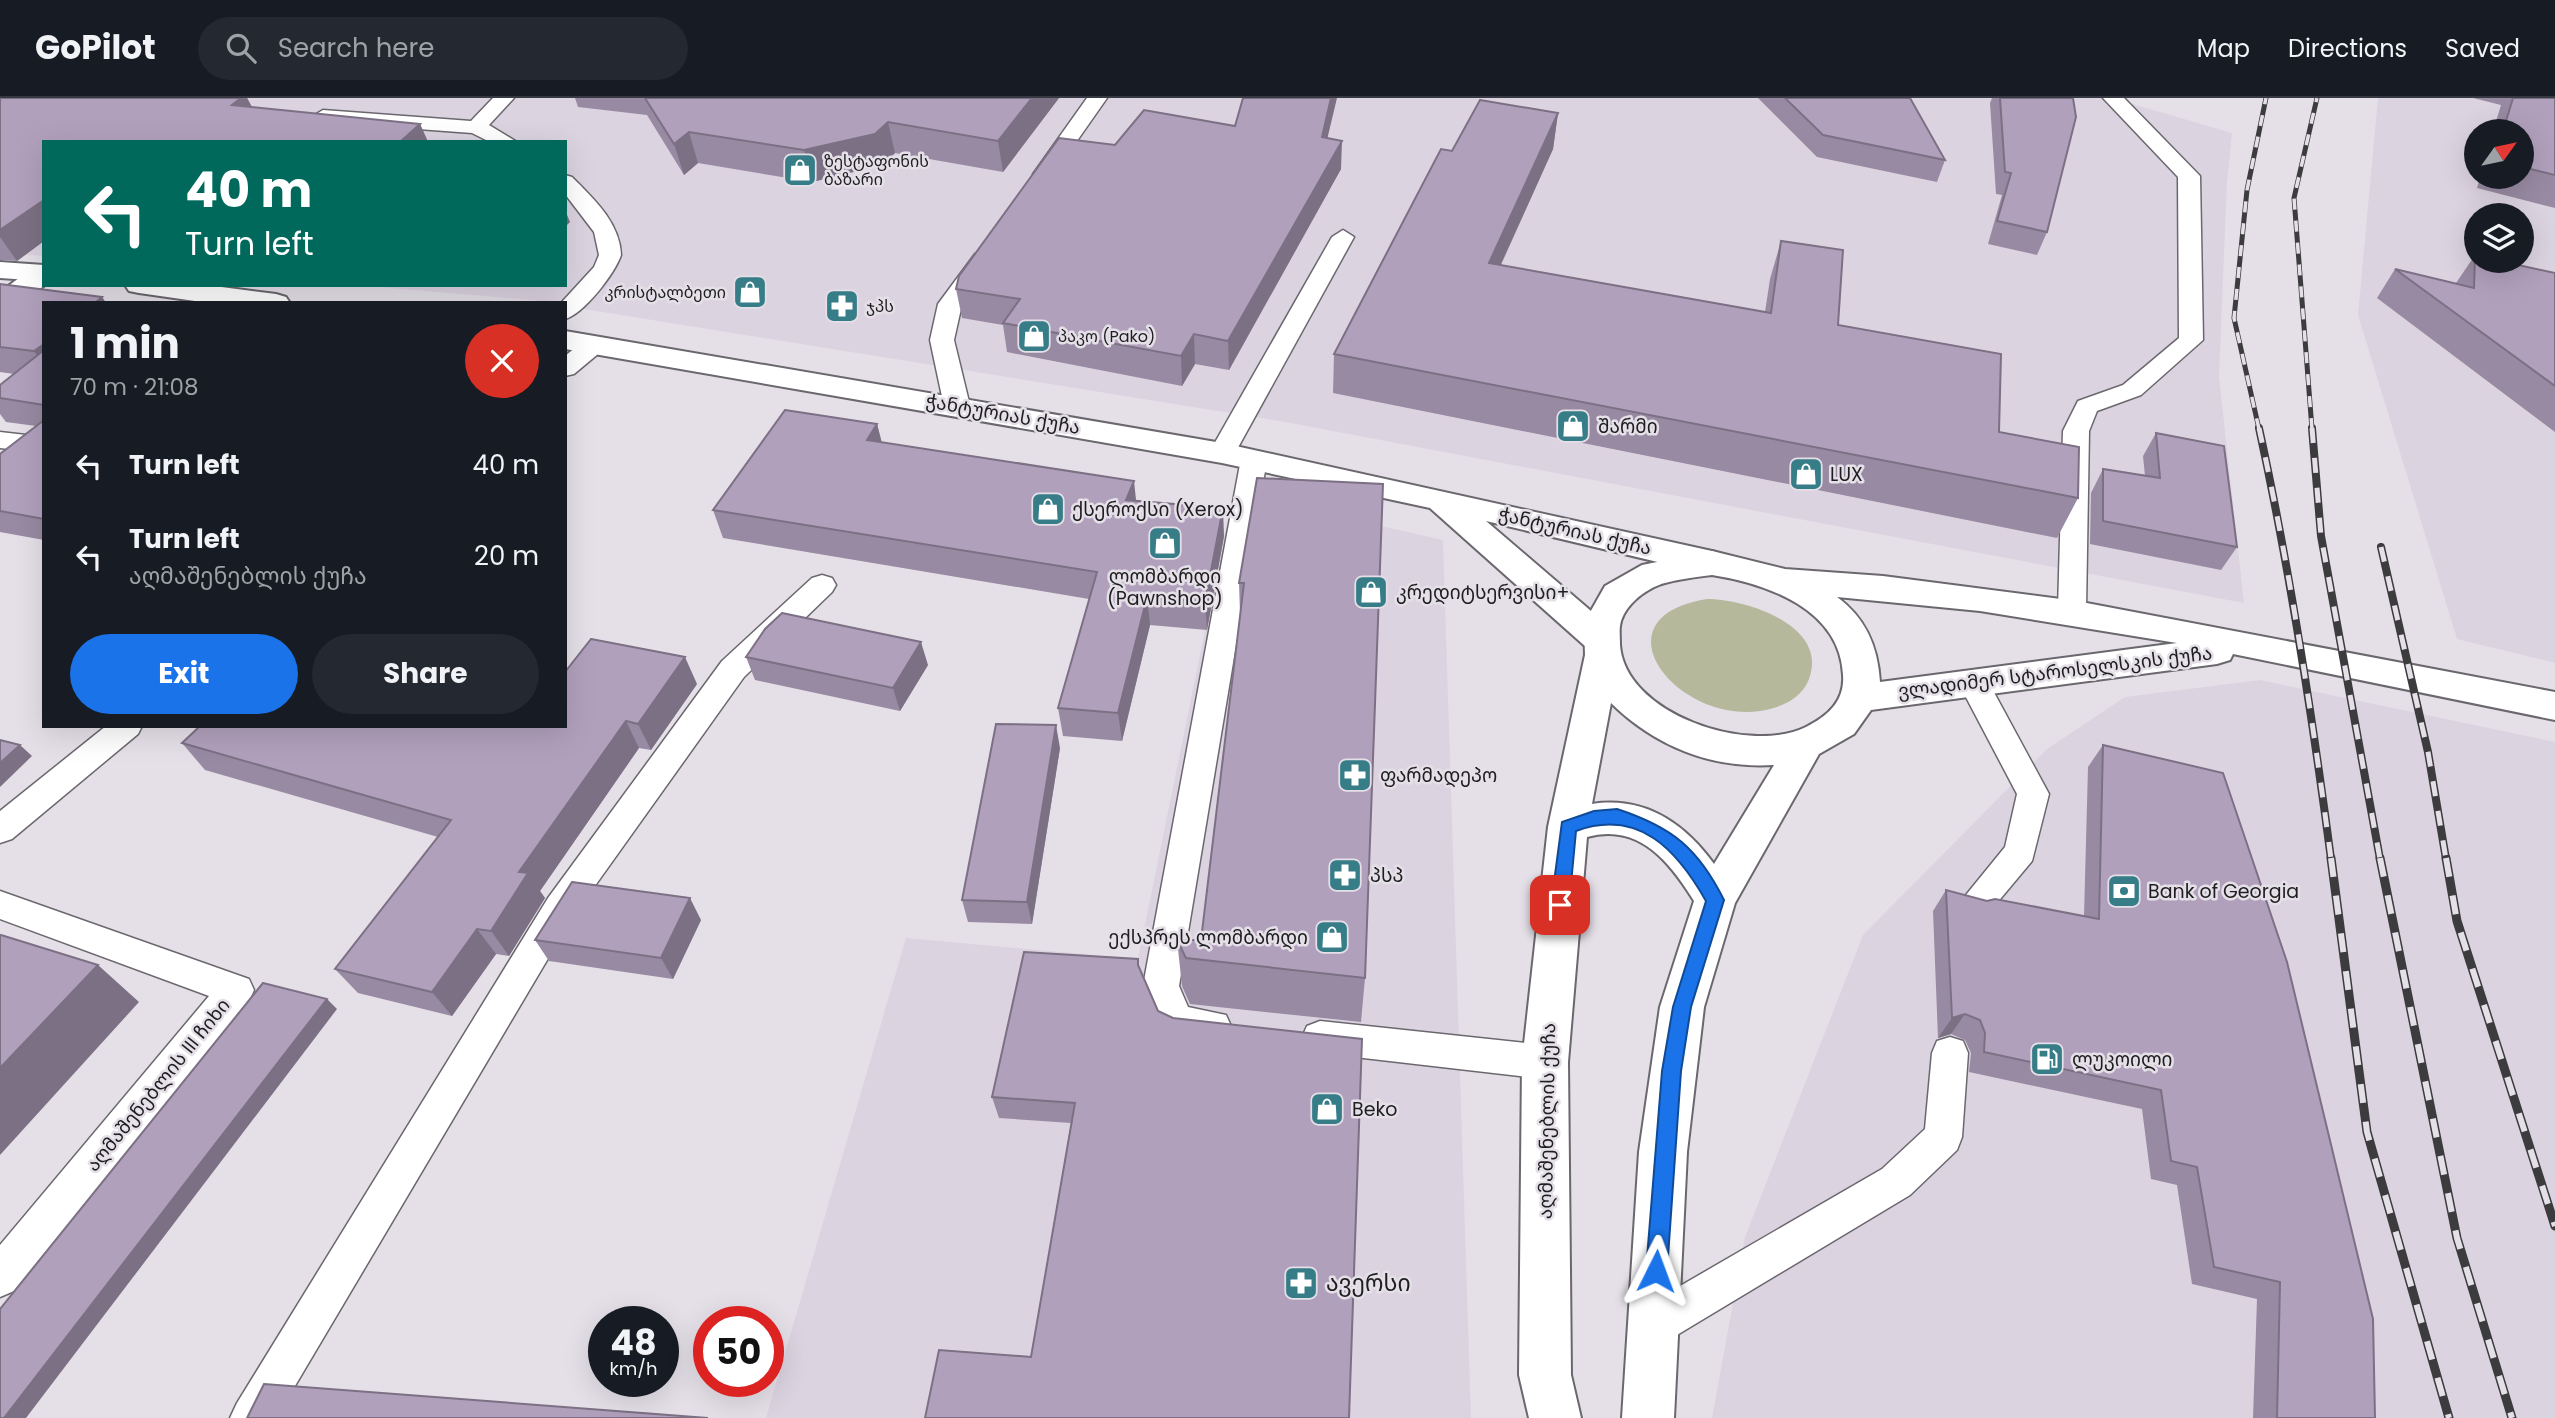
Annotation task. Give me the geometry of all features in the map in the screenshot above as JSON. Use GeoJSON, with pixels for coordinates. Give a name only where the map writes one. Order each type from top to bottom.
{"type":"FeatureCollection","features":[{"type":"Feature","properties":{"kind":"main road"},"geometry":{"type":"LineString","coordinates":[[0,270],[42,273]]}},
{"type":"Feature","properties":{"kind":"main road"},"geometry":{"type":"LineString","coordinates":[[0,306],[42,274]]}},
{"type":"Feature","properties":{"kind":"main road"},"geometry":{"type":"LineString","coordinates":[[154,287],[261,301]]}},
{"type":"Feature","properties":{"kind":"main road","name":"ჭანტურიას ქუჩა"},"geometry":{"type":"LineString","coordinates":[[580,342],[1222,453],[1438,499],[1712,564]]}},
{"type":"Feature","properties":{"kind":"main road","name":"ჭანტურიას ქუჩა"},"geometry":{"type":"LineString","coordinates":[[1438,499],[1600,648]]}},
{"type":"Feature","properties":{"kind":"main road"},"geometry":{"type":"LineString","coordinates":[[1712,564],[1737,566],[1786,581],[1823,604],[1850,632],[1864,665],[1860,698],[1849,717],[1830,733],[1783,750],[1731,750],[1679,735],[1657,724],[1629,701],[1609,676],[1600,648],[1603,616],[1614,598],[1632,582],[1655,571],[1682,565],[1712,564]]}},
{"type":"Feature","properties":{"kind":"main road","name":"ვლადიმერ სტაროსელსკის ქუჩა"},"geometry":{"type":"LineString","coordinates":[[1786,581],[1883,586],[2072,610],[2555,706]]}},
{"type":"Feature","properties":{"kind":"main road","name":"ვლადიმერ სტაროსელსკის ქუჩა"},"geometry":{"type":"LineString","coordinates":[[1860,698],[2250,647]]}},
{"type":"Feature","properties":{"kind":"main road","name":"აღმაშენებლის ქუჩა"},"geometry":{"type":"LineString","coordinates":[[1555,1418],[1545,1375],[1545,1062],[1568,827],[1600,648]]}},
{"type":"Feature","properties":{"kind":"main road"},"geometry":{"type":"LineString","coordinates":[[1648,1418],[1663,1152],[1671,1071],[1682,1007],[1715,900],[1805,744]]}},
{"type":"Feature","properties":{"kind":"main road"},"geometry":{"type":"LineString","coordinates":[[1568,827],[1594,817],[1617,815],[1649,827],[1692,862],[1715,900]]}},
{"type":"Feature","properties":{"kind":"lane"},"geometry":{"type":"LineString","coordinates":[[476,127],[505,98]]}},
{"type":"Feature","properties":{"kind":"lane"},"geometry":{"type":"LineString","coordinates":[[1033,189],[1097,98]]}},
{"type":"Feature","properties":{"kind":"lane"},"geometry":{"type":"LineString","coordinates":[[2072,610],[2076,431],[2087,406],[2132,390],[2192,340],[2189,176],[2113,98]]}},
{"type":"Feature","properties":{"kind":"lane"},"geometry":{"type":"LineString","coordinates":[[310,115],[476,127],[503,140]]}},
{"type":"Feature","properties":{"kind":"lane"},"geometry":{"type":"LineString","coordinates":[[567,183],[591,210],[611,242],[608,263],[567,310]]}},
{"type":"Feature","properties":{"kind":"lane"},"geometry":{"type":"LineString","coordinates":[[1222,453],[1343,237]]}},
{"type":"Feature","properties":{"kind":"lane"},"geometry":{"type":"LineString","coordinates":[[957,407],[942,340],[950,304],[996,241]]}},
{"type":"Feature","properties":{"kind":"lane"},"geometry":{"type":"LineString","coordinates":[[567,365],[580,342]]}},
{"type":"Feature","properties":{"kind":"lane"},"geometry":{"type":"LineString","coordinates":[[0,440],[42,445]]}},
{"type":"Feature","properties":{"kind":"lane"},"geometry":{"type":"LineString","coordinates":[[1244,1029],[1176,1021],[1161,986],[1254,460]]}},
{"type":"Feature","properties":{"kind":"lane"},"geometry":{"type":"LineString","coordinates":[[252,1418],[560,908],[733,669],[822,585]]}},
{"type":"Feature","properties":{"kind":"lane"},"geometry":{"type":"LineString","coordinates":[[1973,682],[2033,794],[2020,852],[1974,906]]}},
{"type":"Feature","properties":{"kind":"lane"},"geometry":{"type":"LineString","coordinates":[[0,830],[125,728]]}},
{"type":"Feature","properties":{"kind":"lane","name":"აღმაშენებლის III ჩიხი"},"geometry":{"type":"LineString","coordinates":[[0,905],[236,990],[0,1277]]}},
{"type":"Feature","properties":{"kind":"lane"},"geometry":{"type":"LineString","coordinates":[[1285,1034],[1545,1062]]}},
{"type":"Feature","properties":{"kind":"lane"},"geometry":{"type":"LineString","coordinates":[[1653,1326],[1896,1182],[1943,1137],[1950,1053]]}},
{"type":"Feature","properties":{"kind":"shaded area"},"geometry":{"type":"Polygon","coordinates":[[[0,98],[2112,98],[2232,133],[2227,183],[2219,377],[2244,603],[1280,421],[567,306],[567,301],[379,287],[567,287],[567,140],[42,140],[42,256],[0,253],[0,98]]]}},
{"type":"Feature","properties":{"kind":"shaded area"},"geometry":{"type":"Polygon","coordinates":[[[2378,98],[2555,98],[2555,663],[2457,639],[2358,315],[2378,98]]]}},
{"type":"Feature","properties":{"kind":"shaded area"},"geometry":{"type":"Polygon","coordinates":[[[1233,493],[1443,540],[1471,1418],[766,1418],[772,1397],[784,1397],[784,1356],[906,938],[1138,959],[1233,493]]]}},
{"type":"Feature","properties":{"kind":"shaded area"},"geometry":{"type":"Polygon","coordinates":[[[2260,680],[2555,742],[2555,1418],[1712,1418],[1745,1237],[1863,935],[2047,749],[2125,697],[2260,680]]]}},
{"type":"Feature","properties":{"kind":"green space"},"geometry":{"type":"Polygon","coordinates":[[[1707,599],[1723,600],[1761,610],[1796,630],[1807,644],[1812,660],[1809,679],[1799,694],[1774,708],[1740,712],[1709,705],[1682,690],[1662,671],[1652,649],[1654,628],[1672,610],[1707,599]]]}},
{"type":"Feature","properties":{"kind":"building"},"geometry":{"type":"Polygon","coordinates":[[[0,98],[241,98],[232,105],[420,124],[402,140],[42,140],[42,201],[0,230],[0,98]]]}},
{"type":"Feature","properties":{"kind":"building"},"geometry":{"type":"Polygon","coordinates":[[[645,98],[1032,98],[998,141],[888,122],[875,134],[804,150],[689,132],[674,144],[645,98]]]}},
{"type":"Feature","properties":{"kind":"building"},"geometry":{"type":"Polygon","coordinates":[[[1243,98],[1331,98],[1322,137],[1342,141],[1228,341],[1194,334],[1181,356],[1003,323],[1020,299],[956,289],[959,276],[1059,138],[1115,145],[1144,110],[1235,126],[1243,98]]]}},
{"type":"Feature","properties":{"kind":"building"},"geometry":{"type":"Polygon","coordinates":[[[1785,98],[1910,98],[1945,160],[1823,135],[1785,98]]]}},
{"type":"Feature","properties":{"kind":"building"},"geometry":{"type":"Polygon","coordinates":[[[2000,98],[2073,98],[2076,117],[2047,232],[1997,221],[2011,173],[2005,172],[2000,98]]]}},
{"type":"Feature","properties":{"kind":"building"},"geometry":{"type":"Polygon","coordinates":[[[2513,98],[2555,98],[2555,175],[2534,170],[2534,119],[2507,119],[2513,98]]]}},
{"type":"Feature","properties":{"kind":"building"},"geometry":{"type":"Polygon","coordinates":[[[1480,100],[1558,113],[1489,263],[1771,313],[1781,241],[1843,250],[1838,325],[2001,354],[1999,432],[2079,447],[2078,498],[1334,354],[1441,149],[1452,151],[1480,100]]]}},
{"type":"Feature","properties":{"kind":"building"},"geometry":{"type":"Polygon","coordinates":[[[2534,268],[2555,273],[2555,386],[2395,269],[2474,288],[2474,273],[2534,273],[2534,268]]]}},
{"type":"Feature","properties":{"kind":"building"},"geometry":{"type":"Polygon","coordinates":[[[0,284],[102,297],[97,301],[42,301],[42,345],[34,351],[0,347],[0,284]]]}},
{"type":"Feature","properties":{"kind":"building"},"geometry":{"type":"Polygon","coordinates":[[[42,352],[42,405],[0,398],[0,385],[42,352]]]}},
{"type":"Feature","properties":{"kind":"building"},"geometry":{"type":"Polygon","coordinates":[[[785,410],[877,424],[867,440],[1134,481],[1126,500],[1223,508],[1205,602],[1147,597],[1118,713],[1058,708],[1097,572],[713,510],[785,410]]]}},
{"type":"Feature","properties":{"kind":"building"},"geometry":{"type":"Polygon","coordinates":[[[42,422],[42,519],[0,511],[0,454],[42,422]]]}},
{"type":"Feature","properties":{"kind":"building"},"geometry":{"type":"Polygon","coordinates":[[[2156,433],[2224,446],[2237,547],[2103,521],[2103,469],[2160,478],[2156,433]]]}},
{"type":"Feature","properties":{"kind":"building"},"geometry":{"type":"Polygon","coordinates":[[[1257,478],[1383,484],[1365,978],[1186,958],[1177,940],[1201,940],[1244,583],[1239,583],[1257,478]]]}},
{"type":"Feature","properties":{"kind":"building"},"geometry":{"type":"Polygon","coordinates":[[[782,613],[921,642],[893,688],[746,657],[765,629],[782,613]]]}},
{"type":"Feature","properties":{"kind":"building"},"geometry":{"type":"Polygon","coordinates":[[[591,639],[685,657],[638,724],[626,721],[519,872],[528,873],[491,931],[477,929],[432,992],[335,969],[451,820],[182,743],[198,728],[567,728],[567,669],[591,639]]]}},
{"type":"Feature","properties":{"kind":"building"},"geometry":{"type":"Polygon","coordinates":[[[996,724],[1056,725],[1027,902],[962,900],[996,724]]]}},
{"type":"Feature","properties":{"kind":"building"},"geometry":{"type":"Polygon","coordinates":[[[0,740],[20,745],[0,763],[0,740]]]}},
{"type":"Feature","properties":{"kind":"building"},"geometry":{"type":"Polygon","coordinates":[[[2103,745],[2223,773],[2287,962],[2373,1319],[2375,1418],[2277,1418],[2280,1282],[2214,1267],[2197,1167],[2171,1161],[2161,1090],[1984,1052],[1985,1033],[1980,1020],[1965,1014],[1952,1018],[1946,890],[1987,901],[1995,899],[2099,919],[2103,745]]]}},
{"type":"Feature","properties":{"kind":"building"},"geometry":{"type":"Polygon","coordinates":[[[572,882],[690,898],[661,958],[535,940],[572,882]]]}},
{"type":"Feature","properties":{"kind":"building"},"geometry":{"type":"Polygon","coordinates":[[[0,936],[98,965],[0,1068],[0,936]]]}},
{"type":"Feature","properties":{"kind":"building"},"geometry":{"type":"Polygon","coordinates":[[[1024,952],[1138,959],[1138,965],[1158,1011],[1173,1018],[1362,1039],[1349,1418],[925,1418],[939,1350],[1031,1357],[1075,1103],[992,1097],[1024,952]]]}},
{"type":"Feature","properties":{"kind":"building"},"geometry":{"type":"Polygon","coordinates":[[[263,983],[327,999],[4,1418],[0,1418],[0,1309],[263,983]]]}},
{"type":"Feature","properties":{"kind":"building"},"geometry":{"type":"Polygon","coordinates":[[[264,1384],[708,1418],[247,1418],[264,1384]]]}},
{"type":"Feature","properties":{"kind":"railway"},"geometry":{"type":"LineString","coordinates":[[2259,429],[2234,318],[2247,190],[2266,98]]}},
{"type":"Feature","properties":{"kind":"railway"},"geometry":{"type":"LineString","coordinates":[[2312,429],[2294,198],[2317,98]]}},
{"type":"Feature","properties":{"kind":"railway"},"geometry":{"type":"LineString","coordinates":[[2259,428],[2300,642],[2331,859]]}},
{"type":"Feature","properties":{"kind":"railway"},"geometry":{"type":"LineString","coordinates":[[2312,428],[2321,536],[2380,859]]}},
{"type":"Feature","properties":{"kind":"railway"},"geometry":{"type":"LineString","coordinates":[[2381,547],[2428,752],[2446,859]]}},
{"type":"Feature","properties":{"kind":"railway"},"geometry":{"type":"LineString","coordinates":[[2331,858],[2367,1132],[2449,1418]]}},
{"type":"Feature","properties":{"kind":"railway"},"geometry":{"type":"LineString","coordinates":[[2380,858],[2457,1238],[2512,1418]]}},
{"type":"Feature","properties":{"kind":"railway"},"geometry":{"type":"LineString","coordinates":[[2446,858],[2457,921],[2555,1226]]}},
{"type":"Feature","properties":{"kind":"place","name":"ზესტაფონის ბაზარი"},"geometry":{"type":"Point","coordinates":[800,170]}},
{"type":"Feature","properties":{"kind":"place","name":"კრისტალბეთი"},"geometry":{"type":"Point","coordinates":[750,292]}},
{"type":"Feature","properties":{"kind":"place","name":"ჯპს"},"geometry":{"type":"Point","coordinates":[842,306]}},
{"type":"Feature","properties":{"kind":"place","name":"პაკო (Pako)"},"geometry":{"type":"Point","coordinates":[1034,336]}},
{"type":"Feature","properties":{"kind":"place","name":"შარმი"},"geometry":{"type":"Point","coordinates":[1573,426]}},
{"type":"Feature","properties":{"kind":"place","name":"LUX"},"geometry":{"type":"Point","coordinates":[1806,474]}},
{"type":"Feature","properties":{"kind":"place","name":"ქსეროქსი (Xerox)"},"geometry":{"type":"Point","coordinates":[1048,509]}},
{"type":"Feature","properties":{"kind":"place","name":"ლომბარდი (Pawnshop)"},"geometry":{"type":"Point","coordinates":[1165,543]}},
{"type":"Feature","properties":{"kind":"place","name":"კრედიტსერვისი+"},"geometry":{"type":"Point","coordinates":[1371,592]}},
{"type":"Feature","properties":{"kind":"place","name":"ფარმადეპო"},"geometry":{"type":"Point","coordinates":[1355,775]}},
{"type":"Feature","properties":{"kind":"place","name":"პსპ"},"geometry":{"type":"Point","coordinates":[1345,875]}},
{"type":"Feature","properties":{"kind":"place","name":"Bank of Georgia"},"geometry":{"type":"Point","coordinates":[2124,891]}},
{"type":"Feature","properties":{"kind":"place","name":"ექსპრეს ლომბარდი"},"geometry":{"type":"Point","coordinates":[1332,937]}},
{"type":"Feature","properties":{"kind":"place","name":"ლუკოილი"},"geometry":{"type":"Point","coordinates":[2047,1059]}},
{"type":"Feature","properties":{"kind":"place","name":"Beko"},"geometry":{"type":"Point","coordinates":[1327,1109]}},
{"type":"Feature","properties":{"kind":"place","name":"ავერსი"},"geometry":{"type":"Point","coordinates":[1301,1283]}},
{"type":"Feature","properties":{"kind":"route"},"geometry":{"type":"LineString","coordinates":[[1560,905],[1568,827],[1594,817],[1617,815],[1640,822],[1659,832],[1692,862],[1715,900],[1682,1007],[1671,1071],[1656,1271]]}}]}
